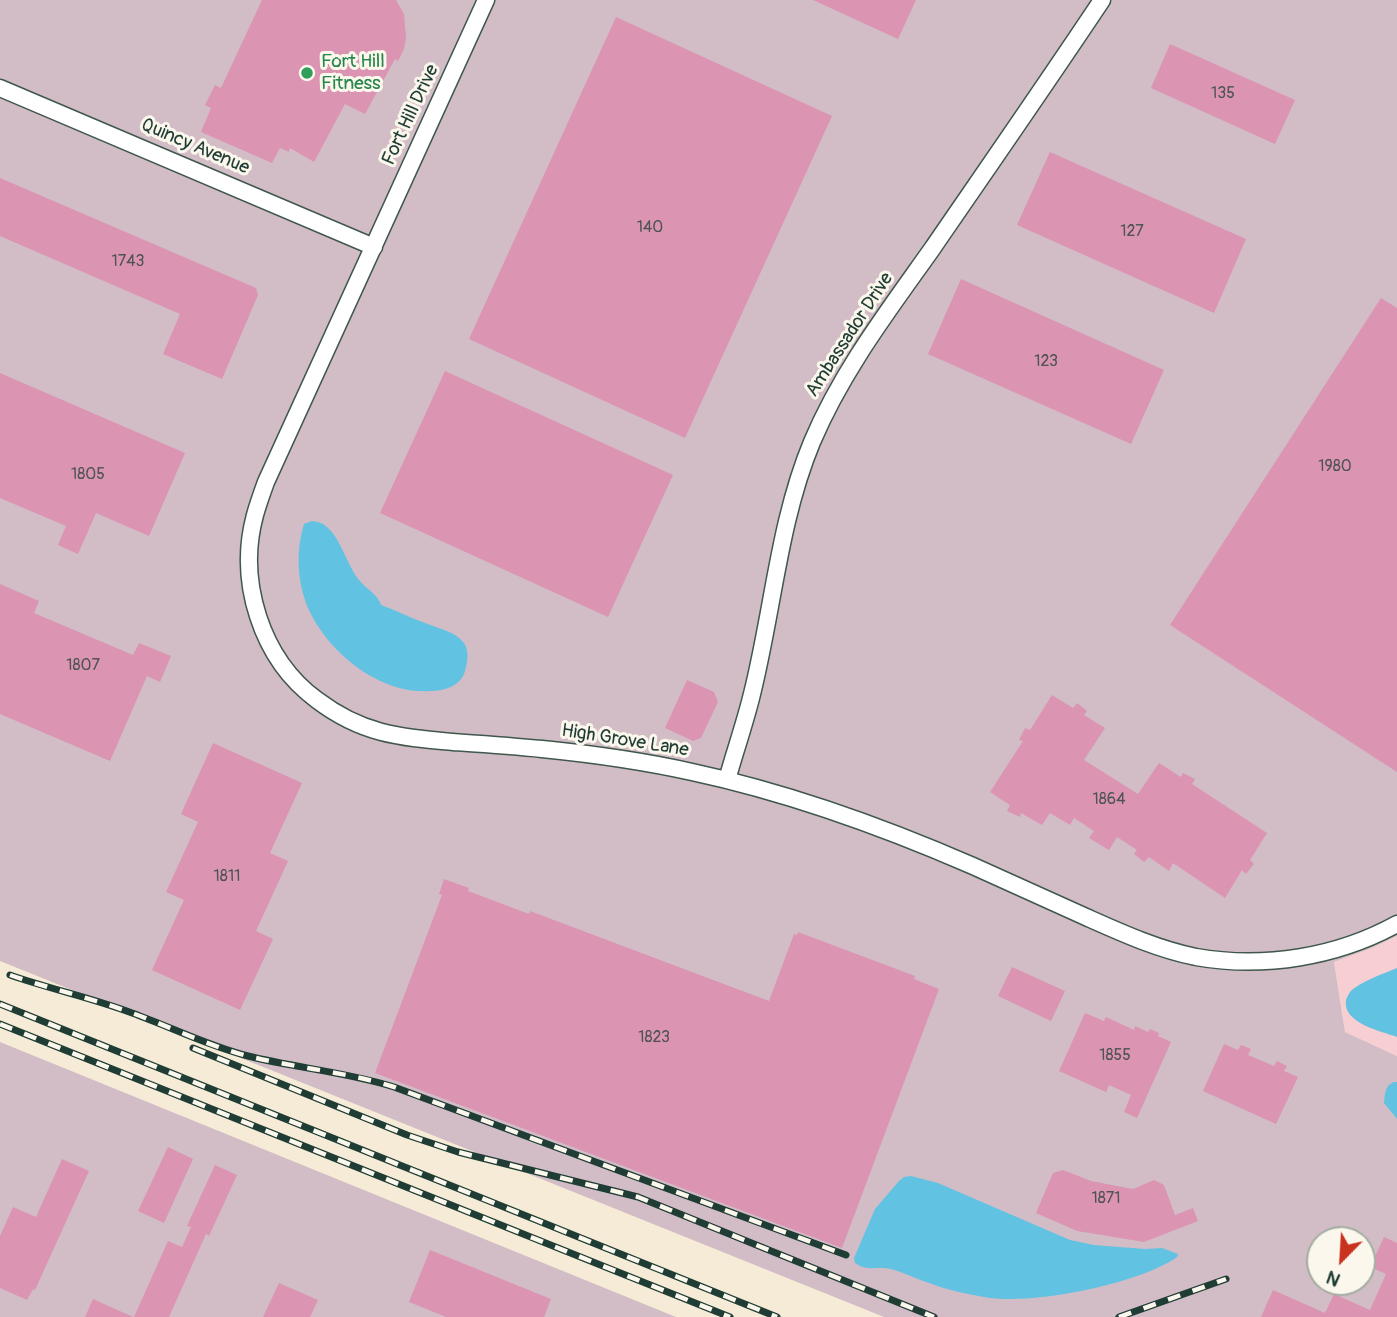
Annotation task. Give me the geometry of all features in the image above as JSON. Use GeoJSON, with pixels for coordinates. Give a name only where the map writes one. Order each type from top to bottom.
{"type":"FeatureCollection","features":[{"type":"Feature","properties":{"kind":"street","name":"Fort Hill Drive"},"geometry":{"type":"LineString","coordinates":[[374,247],[486,0]]}},
{"type":"Feature","properties":{"kind":"street","name":"Ambassador Drive"},"geometry":{"type":"LineString","coordinates":[[727,780],[752,694],[795,492],[811,444],[830,402],[862,348],[1026,114],[1102,0]]}},
{"type":"Feature","properties":{"kind":"street","name":"Quincy Avenue"},"geometry":{"type":"LineString","coordinates":[[0,88],[374,247]]}},
{"type":"Feature","properties":{"kind":"street","name":"High Grove Lane"},"geometry":{"type":"LineString","coordinates":[[374,247],[266,482],[254,517],[249,558],[253,601],[264,633],[281,663],[296,682],[337,715],[368,729],[393,736],[617,758],[727,780],[815,804],[868,822],[1130,937],[1170,951],[1200,957],[1234,961],[1299,957],[1344,947],[1397,924]]}},
{"type":"Feature","properties":{"kind":"shaded area"},"geometry":{"type":"Polygon","coordinates":[[[0,0],[1397,0],[1397,936],[1334,962],[1345,1032],[1397,1056],[1397,1317],[884,1317],[0,961],[0,0]]]}},
{"type":"Feature","properties":{"kind":"shaded area"},"geometry":{"type":"Polygon","coordinates":[[[1397,936],[1397,1056],[1345,1032],[1334,962],[1397,936]]]}},
{"type":"Feature","properties":{"kind":"shaded area"},"geometry":{"type":"Polygon","coordinates":[[[0,1042],[676,1317],[0,1317],[0,1042]]]}},
{"type":"Feature","properties":{"kind":"water"},"geometry":{"type":"Polygon","coordinates":[[[312,521],[324,525],[332,532],[355,574],[381,605],[452,633],[464,643],[468,659],[460,680],[451,687],[430,691],[392,686],[373,677],[340,653],[314,620],[301,584],[301,534],[304,524],[312,521]]]}},
{"type":"Feature","properties":{"kind":"water"},"geometry":{"type":"Polygon","coordinates":[[[1397,968],[1397,1037],[1356,1020],[1346,1008],[1346,1000],[1351,991],[1360,984],[1397,968]]]}},
{"type":"Feature","properties":{"kind":"water"},"geometry":{"type":"Polygon","coordinates":[[[1397,1082],[1397,1119],[1384,1103],[1387,1088],[1397,1082]]]}},
{"type":"Feature","properties":{"kind":"water"},"geometry":{"type":"Polygon","coordinates":[[[911,1176],[938,1183],[1070,1240],[1094,1245],[1162,1248],[1178,1254],[1160,1267],[1112,1284],[1055,1295],[1004,1299],[971,1295],[891,1269],[868,1268],[855,1263],[854,1258],[875,1209],[899,1181],[911,1176]]]}},
{"type":"Feature","properties":{"kind":"building","name":"Fort Hill Fitness"},"geometry":{"type":"Polygon","coordinates":[[[262,0],[396,0],[404,14],[406,38],[398,61],[395,59],[365,114],[345,104],[314,162],[290,148],[289,152],[280,148],[272,163],[201,132],[211,108],[205,105],[215,85],[221,88],[262,0]]]}},
{"type":"Feature","properties":{"kind":"building"},"geometry":{"type":"Polygon","coordinates":[[[813,0],[916,0],[898,39],[813,0]]]}},
{"type":"Feature","properties":{"kind":"building"},"geometry":{"type":"Polygon","coordinates":[[[616,17],[832,116],[685,438],[469,339],[616,17]]]}},
{"type":"Feature","properties":{"kind":"building"},"geometry":{"type":"Polygon","coordinates":[[[1170,44],[1295,100],[1275,144],[1151,88],[1170,44]]]}},
{"type":"Feature","properties":{"kind":"building"},"geometry":{"type":"Polygon","coordinates":[[[1050,152],[1246,239],[1214,313],[1017,225],[1050,152]]]}},
{"type":"Feature","properties":{"kind":"building"},"geometry":{"type":"Polygon","coordinates":[[[0,178],[256,288],[258,295],[222,379],[163,354],[180,314],[0,236],[0,178]]]}},
{"type":"Feature","properties":{"kind":"building"},"geometry":{"type":"Polygon","coordinates":[[[961,279],[1164,370],[1131,444],[928,354],[961,279]]]}},
{"type":"Feature","properties":{"kind":"building"},"geometry":{"type":"Polygon","coordinates":[[[1381,298],[1397,308],[1397,772],[1170,625],[1381,298]]]}},
{"type":"Feature","properties":{"kind":"building"},"geometry":{"type":"Polygon","coordinates":[[[445,371],[673,475],[608,617],[380,513],[445,371]]]}},
{"type":"Feature","properties":{"kind":"building"},"geometry":{"type":"Polygon","coordinates":[[[0,373],[185,453],[149,536],[96,513],[78,554],[58,545],[66,526],[0,498],[0,373]]]}},
{"type":"Feature","properties":{"kind":"building"},"geometry":{"type":"Polygon","coordinates":[[[0,584],[39,601],[34,613],[133,655],[139,643],[171,656],[160,682],[147,676],[110,761],[0,714],[0,584]]]}},
{"type":"Feature","properties":{"kind":"building"},"geometry":{"type":"Polygon","coordinates":[[[687,680],[714,692],[718,702],[701,738],[693,741],[665,728],[687,680]]]}},
{"type":"Feature","properties":{"kind":"building"},"geometry":{"type":"Polygon","coordinates":[[[1052,695],[1073,708],[1077,703],[1087,711],[1084,715],[1105,728],[1084,760],[1138,794],[1159,763],[1181,777],[1183,773],[1195,779],[1192,784],[1267,833],[1250,860],[1254,864],[1246,874],[1242,870],[1225,898],[1173,863],[1169,871],[1149,857],[1144,862],[1134,854],[1137,850],[1117,837],[1109,850],[1089,838],[1094,831],[1074,818],[1070,825],[1050,813],[1042,825],[1021,813],[1020,817],[1007,811],[1010,805],[990,792],[1023,741],[1019,740],[1025,728],[1030,730],[1052,695]]]}},
{"type":"Feature","properties":{"kind":"building"},"geometry":{"type":"Polygon","coordinates":[[[213,743],[302,783],[270,853],[288,861],[256,931],[273,939],[240,1010],[152,970],[184,900],[166,892],[198,822],[181,814],[213,743]]]}},
{"type":"Feature","properties":{"kind":"building"},"geometry":{"type":"Polygon","coordinates":[[[444,879],[529,914],[530,911],[769,1001],[794,934],[797,935],[798,932],[915,976],[914,979],[939,989],[842,1248],[375,1073],[442,895],[439,894],[444,879]]]}},
{"type":"Feature","properties":{"kind":"building"},"geometry":{"type":"Polygon","coordinates":[[[1012,967],[1065,991],[1051,1021],[998,996],[1012,967]]]}},
{"type":"Feature","properties":{"kind":"building"},"geometry":{"type":"Polygon","coordinates":[[[1085,1013],[1104,1021],[1106,1017],[1134,1030],[1135,1026],[1148,1032],[1150,1029],[1171,1042],[1137,1118],[1124,1112],[1131,1095],[1109,1085],[1106,1092],[1059,1071],[1085,1013]]]}},
{"type":"Feature","properties":{"kind":"building"},"geometry":{"type":"Polygon","coordinates":[[[1224,1044],[1238,1050],[1241,1045],[1251,1049],[1248,1055],[1274,1066],[1277,1061],[1287,1066],[1284,1071],[1298,1077],[1276,1124],[1203,1091],[1224,1044]]]}},
{"type":"Feature","properties":{"kind":"building"},"geometry":{"type":"Polygon","coordinates":[[[168,1147],[193,1159],[164,1223],[138,1211],[168,1147]]]}},
{"type":"Feature","properties":{"kind":"building"},"geometry":{"type":"Polygon","coordinates":[[[62,1159],[89,1171],[35,1290],[33,1289],[27,1300],[0,1288],[0,1236],[13,1207],[36,1217],[62,1159]]]}},
{"type":"Feature","properties":{"kind":"building"},"geometry":{"type":"Polygon","coordinates":[[[215,1165],[237,1175],[209,1236],[206,1234],[169,1317],[134,1317],[168,1241],[182,1247],[191,1227],[187,1226],[215,1165]]]}},
{"type":"Feature","properties":{"kind":"building"},"geometry":{"type":"Polygon","coordinates":[[[1063,1170],[1091,1181],[1133,1189],[1154,1180],[1164,1185],[1175,1215],[1193,1208],[1198,1221],[1144,1242],[1077,1231],[1036,1213],[1053,1173],[1063,1170]]]}},
{"type":"Feature","properties":{"kind":"building"},"geometry":{"type":"Polygon","coordinates":[[[1384,1237],[1397,1243],[1397,1317],[1261,1317],[1273,1290],[1325,1313],[1333,1296],[1370,1310],[1386,1274],[1376,1270],[1376,1254],[1384,1237]]]}},
{"type":"Feature","properties":{"kind":"building"},"geometry":{"type":"Polygon","coordinates":[[[430,1250],[551,1299],[544,1317],[446,1317],[409,1302],[430,1250]]]}},
{"type":"Feature","properties":{"kind":"building"},"geometry":{"type":"Polygon","coordinates":[[[279,1283],[318,1300],[310,1317],[263,1317],[279,1283]]]}},
{"type":"Feature","properties":{"kind":"building"},"geometry":{"type":"Polygon","coordinates":[[[93,1299],[133,1317],[85,1317],[93,1299]]]}},
{"type":"Feature","properties":{"kind":"railway"},"geometry":{"type":"LineString","coordinates":[[10,975],[147,1018],[233,1052],[394,1087],[846,1255]]}},
{"type":"Feature","properties":{"kind":"railway"},"geometry":{"type":"LineString","coordinates":[[0,1004],[777,1317]]}},
{"type":"Feature","properties":{"kind":"railway"},"geometry":{"type":"LineString","coordinates":[[0,1024],[730,1317]]}},
{"type":"Feature","properties":{"kind":"railway"},"geometry":{"type":"LineString","coordinates":[[193,1048],[407,1135],[458,1152],[638,1197],[934,1317]]}},
{"type":"Feature","properties":{"kind":"railway"},"geometry":{"type":"LineString","coordinates":[[1119,1317],[1226,1279]]}},
{"type":"Feature","properties":{"kind":"place","name":"Fort Hill Fitness"},"geometry":{"type":"Point","coordinates":[307,73]}}]}
